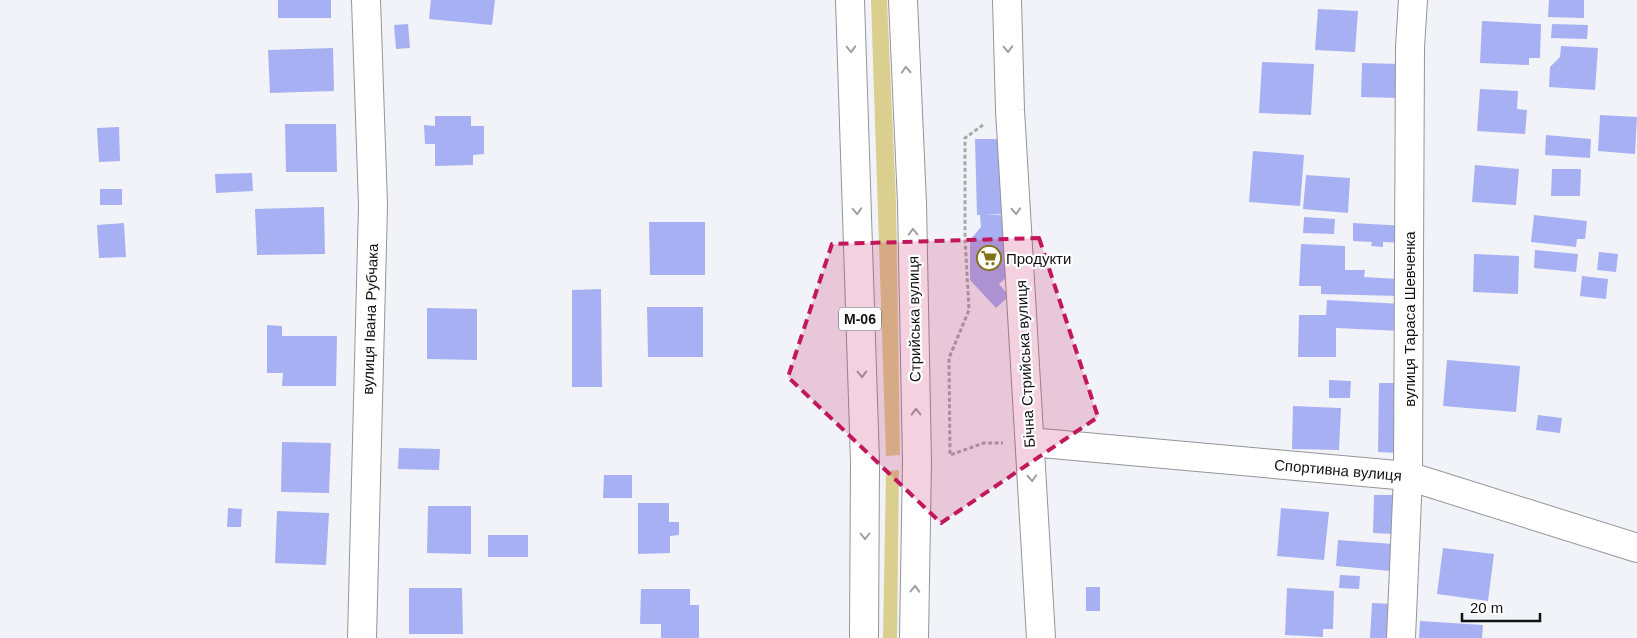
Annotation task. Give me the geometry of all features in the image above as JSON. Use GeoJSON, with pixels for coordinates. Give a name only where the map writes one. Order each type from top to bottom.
{"type":"FeatureCollection","features":[{"type":"Feature","properties":{"kind":"main road","name":"вулиця Івана Рубчака"},"geometry":{"type":"LineString","coordinates":[[362,638],[373,205],[366,0]]}},
{"type":"Feature","properties":{"kind":"main road","name":"М-06"},"geometry":{"type":"LineString","coordinates":[[850,0],[865,462],[864,638]]}},
{"type":"Feature","properties":{"kind":"main road","name":"Стрийська вулиця"},"geometry":{"type":"LineString","coordinates":[[903,0],[912,203],[917,461],[914,638]]}},
{"type":"Feature","properties":{"kind":"main road","name":"Бічна Стрийська вулиця"},"geometry":{"type":"LineString","coordinates":[[1007,0],[1010,110],[1041,638]]}},
{"type":"Feature","properties":{"kind":"main road","name":"вулиця Тараса Шевченка"},"geometry":{"type":"LineString","coordinates":[[1401,638],[1408,476],[1410,47],[1413,0]]}},
{"type":"Feature","properties":{"kind":"main road","name":"Спортивна вулиця"},"geometry":{"type":"LineString","coordinates":[[1030,442],[1408,476],[1637,548]]}},
{"type":"Feature","properties":{"kind":"path"},"geometry":{"type":"LineString","coordinates":[[1010,110],[972,131],[965,138],[965,238],[969,310],[949,358],[950,455],[984,443],[1030,442]]}},
{"type":"Feature","properties":{"kind":"highlighted area"},"geometry":{"type":"Polygon","coordinates":[[[1039,238],[1098,417],[941,523],[788,377],[832,244],[1039,238]]]}},
{"type":"Feature","properties":{"kind":"shaded area"},"geometry":{"type":"Polygon","coordinates":[[[871,0],[887,0],[896,202],[900,455],[886,456],[871,0]]]}},
{"type":"Feature","properties":{"kind":"shaded area"},"geometry":{"type":"Polygon","coordinates":[[[899,470],[897,638],[883,638],[886,471],[899,470]]]}},
{"type":"Feature","properties":{"kind":"building"},"geometry":{"type":"Polygon","coordinates":[[[278,0],[331,0],[331,18],[278,18],[278,0]]]}},
{"type":"Feature","properties":{"kind":"building"},"geometry":{"type":"Polygon","coordinates":[[[431,0],[495,0],[492,25],[429,19],[431,0]]]}},
{"type":"Feature","properties":{"kind":"building"},"geometry":{"type":"Polygon","coordinates":[[[1549,0],[1584,0],[1584,18],[1548,17],[1549,0]]]}},
{"type":"Feature","properties":{"kind":"building"},"geometry":{"type":"Polygon","coordinates":[[[1318,9],[1358,11],[1355,52],[1315,50],[1318,9]]]}},
{"type":"Feature","properties":{"kind":"building"},"geometry":{"type":"Polygon","coordinates":[[[1482,21],[1541,24],[1540,58],[1529,58],[1529,65],[1480,63],[1482,21]]]}},
{"type":"Feature","properties":{"kind":"building"},"geometry":{"type":"Polygon","coordinates":[[[408,24],[410,48],[396,49],[394,25],[408,24]]]}},
{"type":"Feature","properties":{"kind":"building"},"geometry":{"type":"Polygon","coordinates":[[[1552,24],[1588,25],[1587,39],[1551,38],[1552,24]]]}},
{"type":"Feature","properties":{"kind":"building"},"geometry":{"type":"Polygon","coordinates":[[[1561,46],[1598,48],[1595,90],[1549,87],[1550,67],[1560,57],[1561,46]]]}},
{"type":"Feature","properties":{"kind":"building"},"geometry":{"type":"Polygon","coordinates":[[[333,48],[334,91],[270,93],[268,50],[333,48]]]}},
{"type":"Feature","properties":{"kind":"building"},"geometry":{"type":"Polygon","coordinates":[[[1262,62],[1314,64],[1311,115],[1259,113],[1262,62]]]}},
{"type":"Feature","properties":{"kind":"building"},"geometry":{"type":"Polygon","coordinates":[[[1362,63],[1401,64],[1399,98],[1361,97],[1362,63]]]}},
{"type":"Feature","properties":{"kind":"building"},"geometry":{"type":"Polygon","coordinates":[[[1480,89],[1518,91],[1517,109],[1527,110],[1525,134],[1477,131],[1480,89]]]}},
{"type":"Feature","properties":{"kind":"building"},"geometry":{"type":"Polygon","coordinates":[[[1600,115],[1637,117],[1635,154],[1598,151],[1600,115]]]}},
{"type":"Feature","properties":{"kind":"building"},"geometry":{"type":"Polygon","coordinates":[[[435,116],[471,116],[471,126],[484,126],[484,154],[473,155],[473,165],[435,166],[435,144],[425,144],[424,125],[435,126],[435,116]]]}},
{"type":"Feature","properties":{"kind":"building"},"geometry":{"type":"Polygon","coordinates":[[[285,124],[336,124],[337,172],[286,172],[285,124]]]}},
{"type":"Feature","properties":{"kind":"building"},"geometry":{"type":"Polygon","coordinates":[[[119,127],[120,161],[99,162],[97,128],[119,127]]]}},
{"type":"Feature","properties":{"kind":"building"},"geometry":{"type":"Polygon","coordinates":[[[1546,135],[1591,139],[1590,158],[1545,155],[1546,135]]]}},
{"type":"Feature","properties":{"kind":"building"},"geometry":{"type":"Polygon","coordinates":[[[975,139],[1002,139],[1004,214],[984,215],[1006,215],[1008,276],[999,284],[1009,296],[996,308],[970,280],[970,240],[981,227],[980,215],[977,215],[975,139]]]}},
{"type":"Feature","properties":{"kind":"building"},"geometry":{"type":"Polygon","coordinates":[[[1253,151],[1304,155],[1300,206],[1249,202],[1253,151]]]}},
{"type":"Feature","properties":{"kind":"building"},"geometry":{"type":"Polygon","coordinates":[[[1475,165],[1519,169],[1516,205],[1472,202],[1475,165]]]}},
{"type":"Feature","properties":{"kind":"building"},"geometry":{"type":"Polygon","coordinates":[[[1552,169],[1581,169],[1580,196],[1551,196],[1552,169]]]}},
{"type":"Feature","properties":{"kind":"building"},"geometry":{"type":"Polygon","coordinates":[[[252,173],[253,191],[216,193],[215,174],[252,173]]]}},
{"type":"Feature","properties":{"kind":"building"},"geometry":{"type":"Polygon","coordinates":[[[1306,175],[1350,178],[1348,213],[1303,209],[1306,175]]]}},
{"type":"Feature","properties":{"kind":"building"},"geometry":{"type":"Polygon","coordinates":[[[100,189],[122,189],[122,205],[100,205],[100,189]]]}},
{"type":"Feature","properties":{"kind":"building"},"geometry":{"type":"Polygon","coordinates":[[[324,207],[325,254],[257,255],[255,209],[324,207]]]}},
{"type":"Feature","properties":{"kind":"building"},"geometry":{"type":"Polygon","coordinates":[[[1534,215],[1587,221],[1585,239],[1577,239],[1576,247],[1531,242],[1534,215]]]}},
{"type":"Feature","properties":{"kind":"building"},"geometry":{"type":"Polygon","coordinates":[[[1304,217],[1335,219],[1334,234],[1303,233],[1304,217]]]}},
{"type":"Feature","properties":{"kind":"building"},"geometry":{"type":"Polygon","coordinates":[[[649,222],[705,222],[705,275],[650,275],[649,222]]]}},
{"type":"Feature","properties":{"kind":"building"},"geometry":{"type":"Polygon","coordinates":[[[124,223],[126,257],[99,258],[97,225],[124,223]]]}},
{"type":"Feature","properties":{"kind":"building"},"geometry":{"type":"Polygon","coordinates":[[[1353,223],[1405,226],[1404,243],[1383,242],[1383,247],[1371,246],[1372,242],[1353,241],[1353,223]]]}},
{"type":"Feature","properties":{"kind":"building"},"geometry":{"type":"Polygon","coordinates":[[[1301,244],[1345,246],[1345,270],[1365,270],[1364,277],[1399,279],[1398,296],[1321,294],[1321,286],[1299,286],[1301,244]]]}},
{"type":"Feature","properties":{"kind":"building"},"geometry":{"type":"Polygon","coordinates":[[[1535,250],[1578,254],[1576,272],[1534,268],[1535,250]]]}},
{"type":"Feature","properties":{"kind":"building"},"geometry":{"type":"Polygon","coordinates":[[[1599,252],[1618,254],[1616,272],[1597,270],[1599,252]]]}},
{"type":"Feature","properties":{"kind":"building"},"geometry":{"type":"Polygon","coordinates":[[[1474,254],[1519,256],[1518,294],[1473,292],[1474,254]]]}},
{"type":"Feature","properties":{"kind":"building"},"geometry":{"type":"Polygon","coordinates":[[[1582,276],[1608,279],[1606,299],[1580,296],[1582,276]]]}},
{"type":"Feature","properties":{"kind":"building"},"geometry":{"type":"Polygon","coordinates":[[[601,289],[602,387],[572,387],[572,290],[601,289]]]}},
{"type":"Feature","properties":{"kind":"building"},"geometry":{"type":"Polygon","coordinates":[[[1327,300],[1402,304],[1400,331],[1336,328],[1336,357],[1298,357],[1299,315],[1326,315],[1327,300]]]}},
{"type":"Feature","properties":{"kind":"building"},"geometry":{"type":"Polygon","coordinates":[[[647,307],[703,307],[703,357],[648,357],[647,307]]]}},
{"type":"Feature","properties":{"kind":"building"},"geometry":{"type":"Polygon","coordinates":[[[427,308],[477,309],[477,360],[427,359],[427,308]]]}},
{"type":"Feature","properties":{"kind":"building"},"geometry":{"type":"Polygon","coordinates":[[[267,325],[282,326],[282,336],[337,336],[336,386],[282,386],[283,373],[267,373],[267,325]]]}},
{"type":"Feature","properties":{"kind":"building"},"geometry":{"type":"Polygon","coordinates":[[[1447,360],[1520,366],[1516,412],[1443,406],[1447,360]]]}},
{"type":"Feature","properties":{"kind":"building"},"geometry":{"type":"Polygon","coordinates":[[[1329,380],[1351,381],[1350,398],[1329,398],[1329,380]]]}},
{"type":"Feature","properties":{"kind":"building"},"geometry":{"type":"Polygon","coordinates":[[[1379,383],[1399,383],[1398,453],[1378,452],[1379,383]]]}},
{"type":"Feature","properties":{"kind":"building"},"geometry":{"type":"Polygon","coordinates":[[[1293,406],[1341,408],[1339,450],[1292,449],[1293,406]]]}},
{"type":"Feature","properties":{"kind":"building"},"geometry":{"type":"Polygon","coordinates":[[[1538,415],[1562,418],[1560,433],[1536,430],[1538,415]]]}},
{"type":"Feature","properties":{"kind":"building"},"geometry":{"type":"Polygon","coordinates":[[[282,442],[331,443],[329,493],[281,492],[282,442]]]}},
{"type":"Feature","properties":{"kind":"building"},"geometry":{"type":"Polygon","coordinates":[[[399,448],[440,449],[439,470],[398,469],[399,448]]]}},
{"type":"Feature","properties":{"kind":"building"},"geometry":{"type":"Polygon","coordinates":[[[604,475],[632,475],[632,498],[603,498],[604,475]]]}},
{"type":"Feature","properties":{"kind":"building"},"geometry":{"type":"Polygon","coordinates":[[[1374,495],[1396,495],[1394,534],[1373,533],[1374,495]]]}},
{"type":"Feature","properties":{"kind":"building"},"geometry":{"type":"Polygon","coordinates":[[[638,503],[669,503],[669,522],[679,522],[679,535],[670,536],[670,553],[638,554],[638,503]]]}},
{"type":"Feature","properties":{"kind":"building"},"geometry":{"type":"Polygon","coordinates":[[[428,506],[471,506],[471,554],[427,553],[428,506]]]}},
{"type":"Feature","properties":{"kind":"building"},"geometry":{"type":"Polygon","coordinates":[[[228,508],[242,509],[241,527],[227,527],[228,508]]]}},
{"type":"Feature","properties":{"kind":"building"},"geometry":{"type":"Polygon","coordinates":[[[1281,508],[1329,512],[1324,560],[1277,556],[1281,508]]]}},
{"type":"Feature","properties":{"kind":"building"},"geometry":{"type":"Polygon","coordinates":[[[277,511],[329,513],[326,565],[275,563],[277,511]]]}},
{"type":"Feature","properties":{"kind":"building"},"geometry":{"type":"Polygon","coordinates":[[[488,535],[528,535],[528,557],[488,557],[488,535]]]}},
{"type":"Feature","properties":{"kind":"building"},"geometry":{"type":"Polygon","coordinates":[[[1338,540],[1393,544],[1391,571],[1336,566],[1338,540]]]}},
{"type":"Feature","properties":{"kind":"building"},"geometry":{"type":"Polygon","coordinates":[[[1443,548],[1494,554],[1488,601],[1437,594],[1443,548]]]}},
{"type":"Feature","properties":{"kind":"building"},"geometry":{"type":"Polygon","coordinates":[[[1340,575],[1360,576],[1359,589],[1339,588],[1340,575]]]}},
{"type":"Feature","properties":{"kind":"building"},"geometry":{"type":"Polygon","coordinates":[[[1086,587],[1100,587],[1100,611],[1086,611],[1086,587]]]}},
{"type":"Feature","properties":{"kind":"building"},"geometry":{"type":"Polygon","coordinates":[[[409,588],[462,588],[463,634],[409,634],[409,588]]]}},
{"type":"Feature","properties":{"kind":"building"},"geometry":{"type":"Polygon","coordinates":[[[1287,588],[1334,591],[1333,629],[1323,629],[1323,637],[1285,635],[1287,588]]]}},
{"type":"Feature","properties":{"kind":"building"},"geometry":{"type":"Polygon","coordinates":[[[641,589],[690,589],[690,605],[699,605],[699,638],[661,638],[661,624],[640,624],[641,589]]]}},
{"type":"Feature","properties":{"kind":"building"},"geometry":{"type":"Polygon","coordinates":[[[1372,603],[1393,604],[1391,638],[1370,638],[1372,603]]]}},
{"type":"Feature","properties":{"kind":"building"},"geometry":{"type":"Polygon","coordinates":[[[1420,621],[1483,625],[1482,638],[1419,638],[1420,621]]]}},
{"type":"Feature","properties":{"kind":"place","name":"Продукти"},"geometry":{"type":"Point","coordinates":[989,258]}}]}
